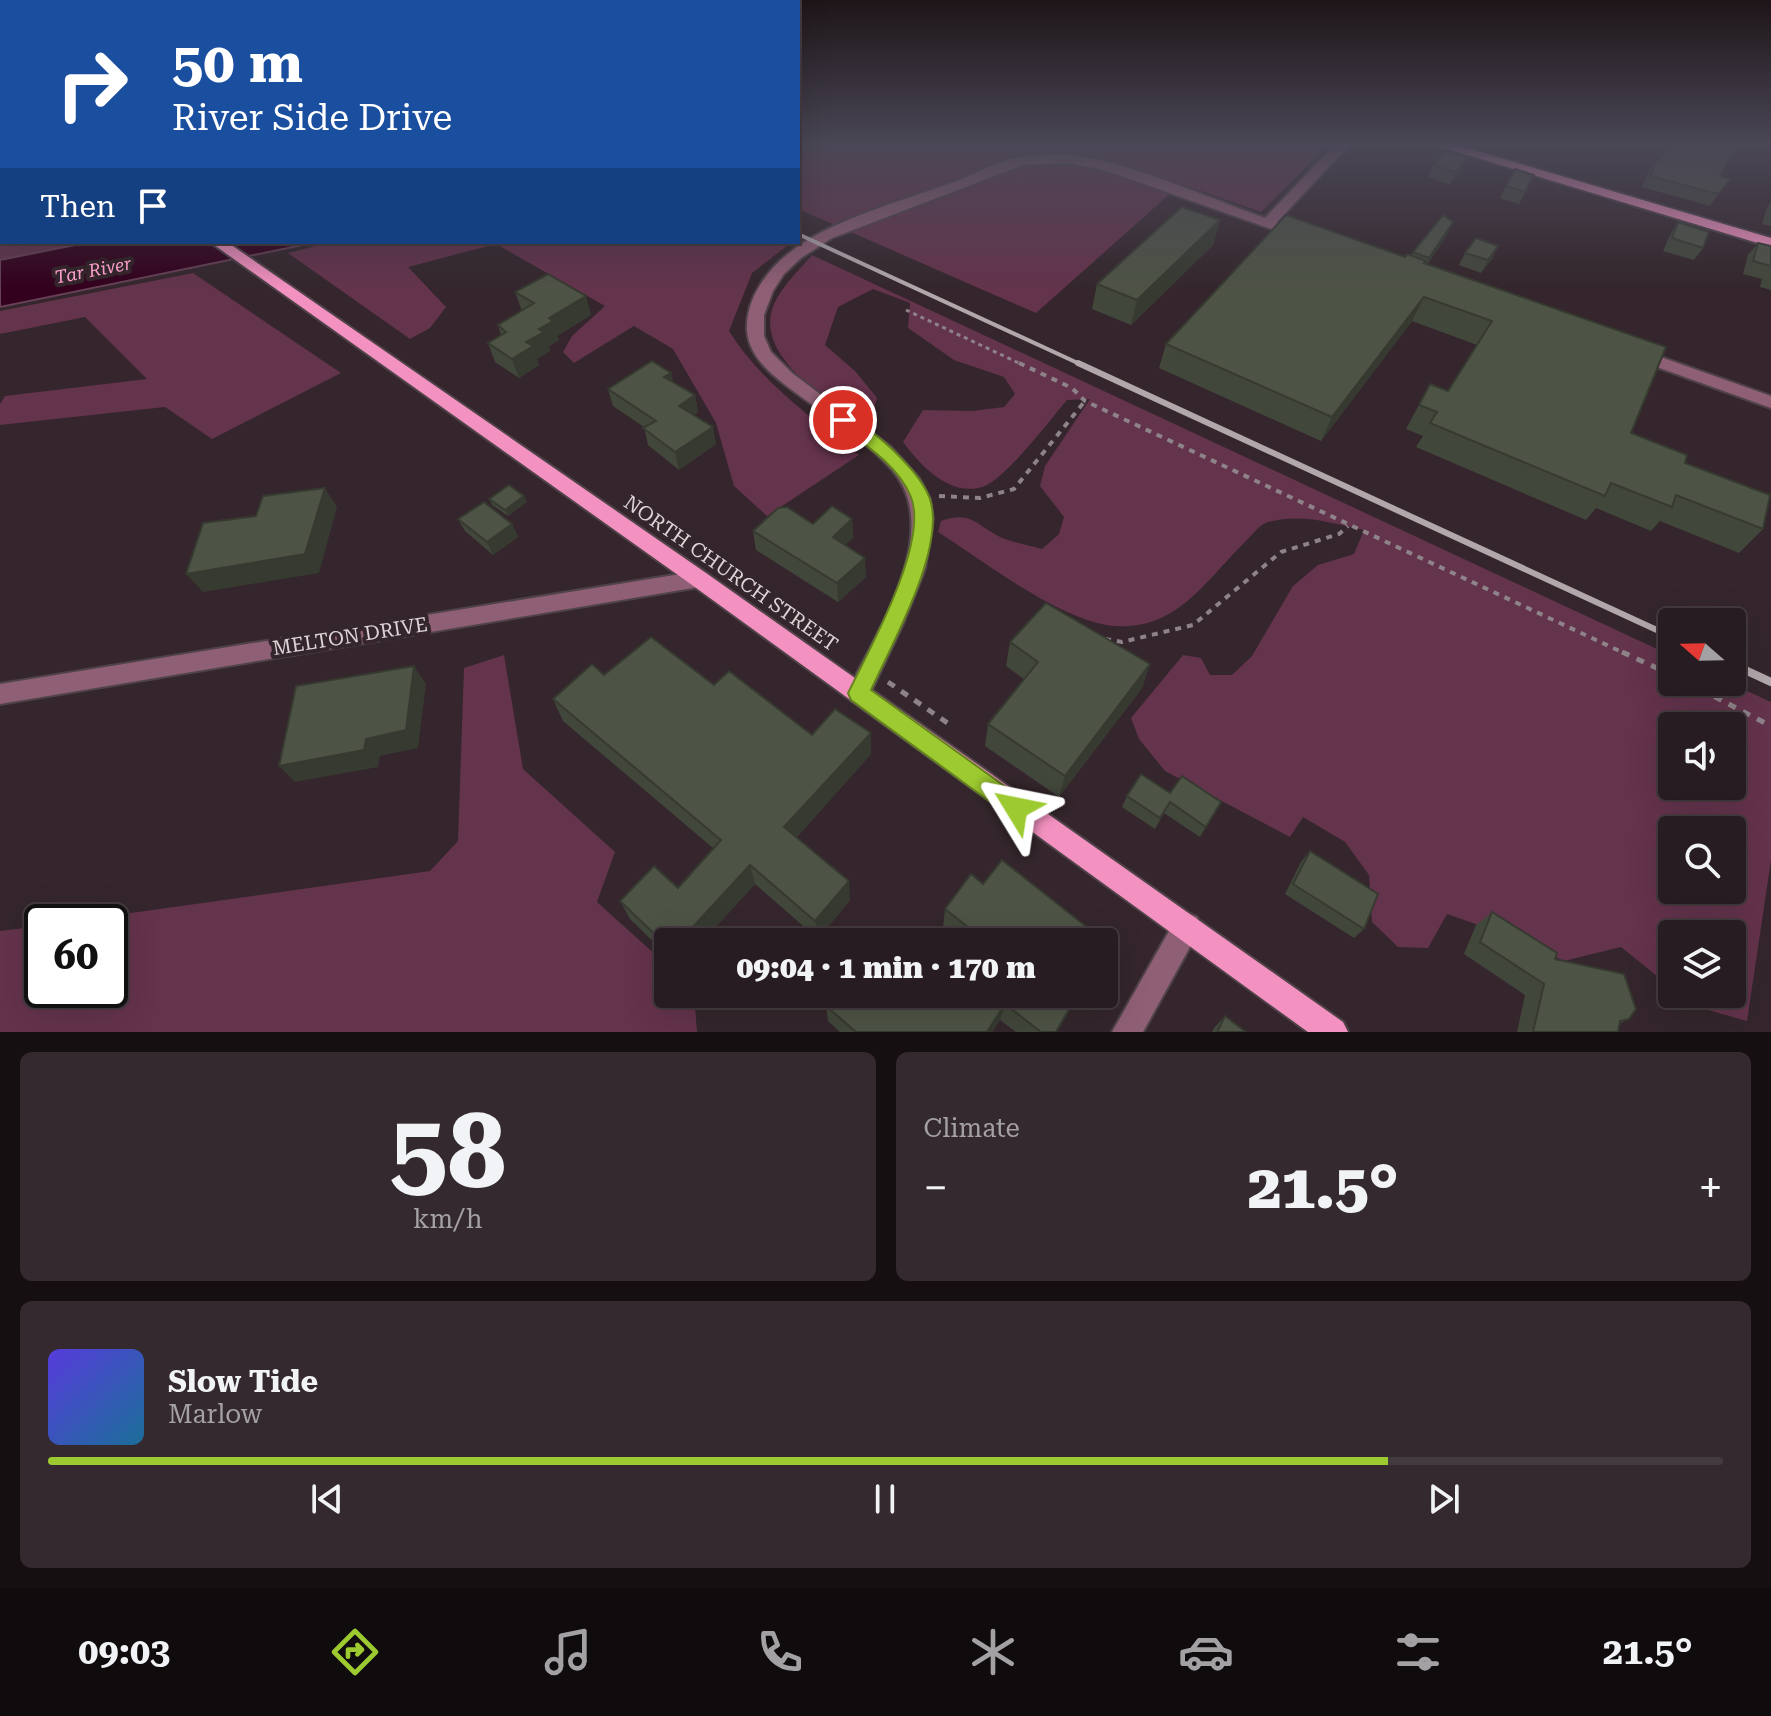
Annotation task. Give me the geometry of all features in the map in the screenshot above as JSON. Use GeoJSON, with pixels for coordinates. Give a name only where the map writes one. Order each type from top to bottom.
{"type":"FeatureCollection","features":[{"type":"Feature","properties":{"kind":"main road"},"geometry":{"type":"LineString","coordinates":[[1599,192],[1771,243]]}},
{"type":"Feature","properties":{"kind":"main road","name":"NORTH CHURCH STREET"},"geometry":{"type":"LineString","coordinates":[[220,244],[699,579],[1333,1032]]}},
{"type":"Feature","properties":{"kind":"street"},"geometry":{"type":"LineString","coordinates":[[859,693],[904,598],[924,532],[921,499],[904,471],[880,447],[786,377],[764,356],[757,341],[758,306],[775,274],[808,245],[936,192]]}},
{"type":"Feature","properties":{"kind":"street"},"geometry":{"type":"LineString","coordinates":[[1180,192],[1312,239]]}},
{"type":"Feature","properties":{"kind":"street"},"geometry":{"type":"LineString","coordinates":[[1268,223],[1298,192]]}},
{"type":"Feature","properties":{"kind":"street"},"geometry":{"type":"LineString","coordinates":[[1623,349],[1771,402]]}},
{"type":"Feature","properties":{"kind":"street","name":"MELTON DRIVE"},"geometry":{"type":"LineString","coordinates":[[0,694],[699,579]]}},
{"type":"Feature","properties":{"kind":"street"},"geometry":{"type":"LineString","coordinates":[[1127,1032],[1187,927]]}},
{"type":"Feature","properties":{"kind":"path"},"geometry":{"type":"LineString","coordinates":[[906,310],[1072,388],[1085,401],[1658,669]]}},
{"type":"Feature","properties":{"kind":"path"},"geometry":{"type":"LineString","coordinates":[[917,493],[980,498],[1014,489],[1085,401]]}},
{"type":"Feature","properties":{"kind":"path"},"geometry":{"type":"LineString","coordinates":[[1094,637],[1122,642],[1193,625],[1281,552],[1339,534],[1348,526]]}},
{"type":"Feature","properties":{"kind":"path"},"geometry":{"type":"LineString","coordinates":[[888,682],[949,724]]}},
{"type":"Feature","properties":{"kind":"path"},"geometry":{"type":"LineString","coordinates":[[1713,696],[1771,726]]}},
{"type":"Feature","properties":{"kind":"shaded area"},"geometry":{"type":"Polygon","coordinates":[[[800,192],[1172,192],[1036,313],[800,210],[800,192]]]}},
{"type":"Feature","properties":{"kind":"shaded area"},"geometry":{"type":"Polygon","coordinates":[[[1204,192],[1281,192],[1261,212],[1204,192]]]}},
{"type":"Feature","properties":{"kind":"shaded area"},"geometry":{"type":"Polygon","coordinates":[[[0,244],[80,244],[0,260],[0,244]]]}},
{"type":"Feature","properties":{"kind":"shaded area"},"geometry":{"type":"Polygon","coordinates":[[[324,244],[496,244],[408,267],[446,307],[430,328],[410,339],[288,253],[324,244]]]}},
{"type":"Feature","properties":{"kind":"shaded area"},"geometry":{"type":"Polygon","coordinates":[[[496,244],[789,244],[752,273],[729,331],[772,383],[859,455],[767,516],[734,486],[716,423],[673,349],[634,326],[574,363],[563,352],[572,336],[605,306],[496,244]]]}},
{"type":"Feature","properties":{"kind":"shaded area"},"geometry":{"type":"Polygon","coordinates":[[[812,255],[1658,649],[1658,696],[1746,696],[1746,690],[1771,702],[1771,860],[1747,1021],[1701,1008],[1746,1008],[1746,920],[1658,920],[1658,977],[1621,947],[1564,961],[1518,939],[1447,914],[1428,948],[1398,947],[1372,922],[1369,875],[1345,842],[1303,817],[1290,837],[1165,771],[1139,739],[1131,718],[1183,655],[1201,658],[1210,675],[1232,675],[1252,656],[1293,586],[1318,565],[1354,554],[1364,530],[1292,518],[1268,522],[1256,530],[1189,600],[1156,620],[1114,626],[1070,613],[1023,588],[938,532],[941,521],[961,517],[1005,539],[1042,549],[1059,534],[1064,517],[1040,486],[1045,466],[1090,399],[1067,400],[1016,460],[985,486],[972,489],[949,484],[927,469],[903,442],[923,410],[972,411],[1004,407],[1015,394],[1004,377],[954,360],[908,328],[910,303],[873,289],[838,307],[825,345],[855,371],[877,398],[872,415],[861,426],[797,374],[774,341],[770,323],[774,304],[786,284],[812,255]]]}},
{"type":"Feature","properties":{"kind":"shaded area"},"geometry":{"type":"Polygon","coordinates":[[[193,273],[341,373],[212,439],[165,407],[0,425],[0,404],[5,396],[147,379],[85,317],[0,334],[0,311],[193,273]]]}},
{"type":"Feature","properties":{"kind":"shaded area"},"geometry":{"type":"Polygon","coordinates":[[[504,655],[523,769],[615,852],[597,902],[654,953],[654,1008],[695,1008],[697,1032],[0,1032],[0,931],[24,928],[24,1008],[128,1008],[128,913],[430,871],[458,841],[464,668],[504,655]]]}},
{"type":"Feature","properties":{"kind":"water","name":"Tar River"},"geometry":{"type":"Polygon","coordinates":[[[80,244],[307,244],[0,307],[0,260],[80,244]]]}},
{"type":"Feature","properties":{"kind":"building"},"geometry":{"type":"Polygon","coordinates":[[[1182,207],[1220,220],[1137,300],[1097,284],[1182,207]]]}},
{"type":"Feature","properties":{"kind":"building"},"geometry":{"type":"Polygon","coordinates":[[[1286,215],[1405,257],[1407,254],[1426,261],[1424,263],[1666,347],[1631,433],[1687,455],[1685,463],[1770,495],[1763,529],[1676,495],[1672,507],[1611,483],[1605,496],[1430,423],[1437,412],[1419,405],[1430,384],[1448,391],[1492,321],[1424,297],[1332,417],[1166,344],[1286,215]]]}},
{"type":"Feature","properties":{"kind":"building"},"geometry":{"type":"Polygon","coordinates":[[[1443,215],[1453,222],[1429,258],[1413,252],[1443,215]]]}},
{"type":"Feature","properties":{"kind":"building"},"geometry":{"type":"Polygon","coordinates":[[[1678,222],[1709,232],[1703,248],[1672,238],[1678,222]]]}},
{"type":"Feature","properties":{"kind":"building"},"geometry":{"type":"Polygon","coordinates":[[[1476,238],[1498,246],[1488,260],[1465,253],[1476,238]]]}},
{"type":"Feature","properties":{"kind":"building"},"geometry":{"type":"Polygon","coordinates":[[[1758,243],[1771,246],[1771,266],[1753,261],[1758,243]]]}},
{"type":"Feature","properties":{"kind":"building"},"geometry":{"type":"Polygon","coordinates":[[[548,274],[586,296],[549,318],[553,321],[539,329],[544,332],[526,342],[533,346],[512,359],[488,343],[506,332],[498,325],[534,303],[515,292],[548,274]]]}},
{"type":"Feature","properties":{"kind":"building"},"geometry":{"type":"Polygon","coordinates":[[[652,361],[671,373],[664,377],[695,395],[679,406],[713,427],[675,452],[643,428],[656,421],[608,389],[652,361]]]}},
{"type":"Feature","properties":{"kind":"building"},"geometry":{"type":"Polygon","coordinates":[[[509,485],[524,496],[505,510],[489,499],[509,485]]]}},
{"type":"Feature","properties":{"kind":"building"},"geometry":{"type":"Polygon","coordinates":[[[325,488],[305,554],[186,574],[203,523],[256,516],[263,496],[325,488]]]}},
{"type":"Feature","properties":{"kind":"building"},"geometry":{"type":"Polygon","coordinates":[[[484,502],[512,524],[487,542],[458,519],[484,502]]]}},
{"type":"Feature","properties":{"kind":"building"},"geometry":{"type":"Polygon","coordinates":[[[832,506],[852,519],[833,537],[865,558],[837,583],[753,531],[778,508],[787,507],[813,524],[832,506]]]}},
{"type":"Feature","properties":{"kind":"building"},"geometry":{"type":"Polygon","coordinates":[[[1046,603],[1150,664],[1065,776],[988,724],[1038,662],[1010,642],[1046,603]]]}},
{"type":"Feature","properties":{"kind":"building"},"geometry":{"type":"Polygon","coordinates":[[[651,637],[714,685],[729,671],[812,735],[835,709],[871,733],[784,827],[849,881],[815,921],[750,865],[692,928],[654,928],[654,934],[620,901],[654,866],[678,888],[721,840],[553,699],[592,664],[604,675],[651,637]]]}},
{"type":"Feature","properties":{"kind":"building"},"geometry":{"type":"Polygon","coordinates":[[[414,666],[406,730],[366,739],[364,750],[279,766],[296,686],[414,666]]]}},
{"type":"Feature","properties":{"kind":"building"},"geometry":{"type":"Polygon","coordinates":[[[1141,774],[1170,793],[1182,776],[1221,802],[1206,827],[1170,802],[1160,818],[1127,796],[1141,774]]]}},
{"type":"Feature","properties":{"kind":"building"},"geometry":{"type":"Polygon","coordinates":[[[1310,851],[1378,894],[1364,929],[1293,884],[1310,851]]]}},
{"type":"Feature","properties":{"kind":"building"},"geometry":{"type":"Polygon","coordinates":[[[1002,860],[1088,928],[969,928],[945,909],[971,874],[983,884],[1002,860]]]}},
{"type":"Feature","properties":{"kind":"building"},"geometry":{"type":"Polygon","coordinates":[[[1492,912],[1557,953],[1555,959],[1624,974],[1636,1009],[1629,1019],[1620,1021],[1618,1032],[1533,1032],[1544,984],[1480,942],[1492,912]]]}},
{"type":"Feature","properties":{"kind":"building"},"geometry":{"type":"Polygon","coordinates":[[[828,1008],[1002,1008],[987,1032],[856,1032],[828,1008]]]}},
{"type":"Feature","properties":{"kind":"building"},"geometry":{"type":"Polygon","coordinates":[[[1010,1008],[1070,1008],[1056,1032],[1041,1032],[1010,1008]]]}},
{"type":"Feature","properties":{"kind":"building"},"geometry":{"type":"Polygon","coordinates":[[[1225,1016],[1246,1032],[1217,1032],[1225,1016]]]}},
{"type":"Feature","properties":{"kind":"railway"},"geometry":{"type":"LineString","coordinates":[[800,235],[1082,365]]}},
{"type":"Feature","properties":{"kind":"railway"},"geometry":{"type":"LineString","coordinates":[[1078,363],[1658,631]]}},
{"type":"Feature","properties":{"kind":"railway"},"geometry":{"type":"LineString","coordinates":[[1746,670],[1771,682]]}},
{"type":"Feature","properties":{"kind":"route"},"geometry":{"type":"LineString","coordinates":[[843,420],[880,447],[904,471],[921,499],[924,532],[904,598],[859,693],[1016,808]]}}]}
